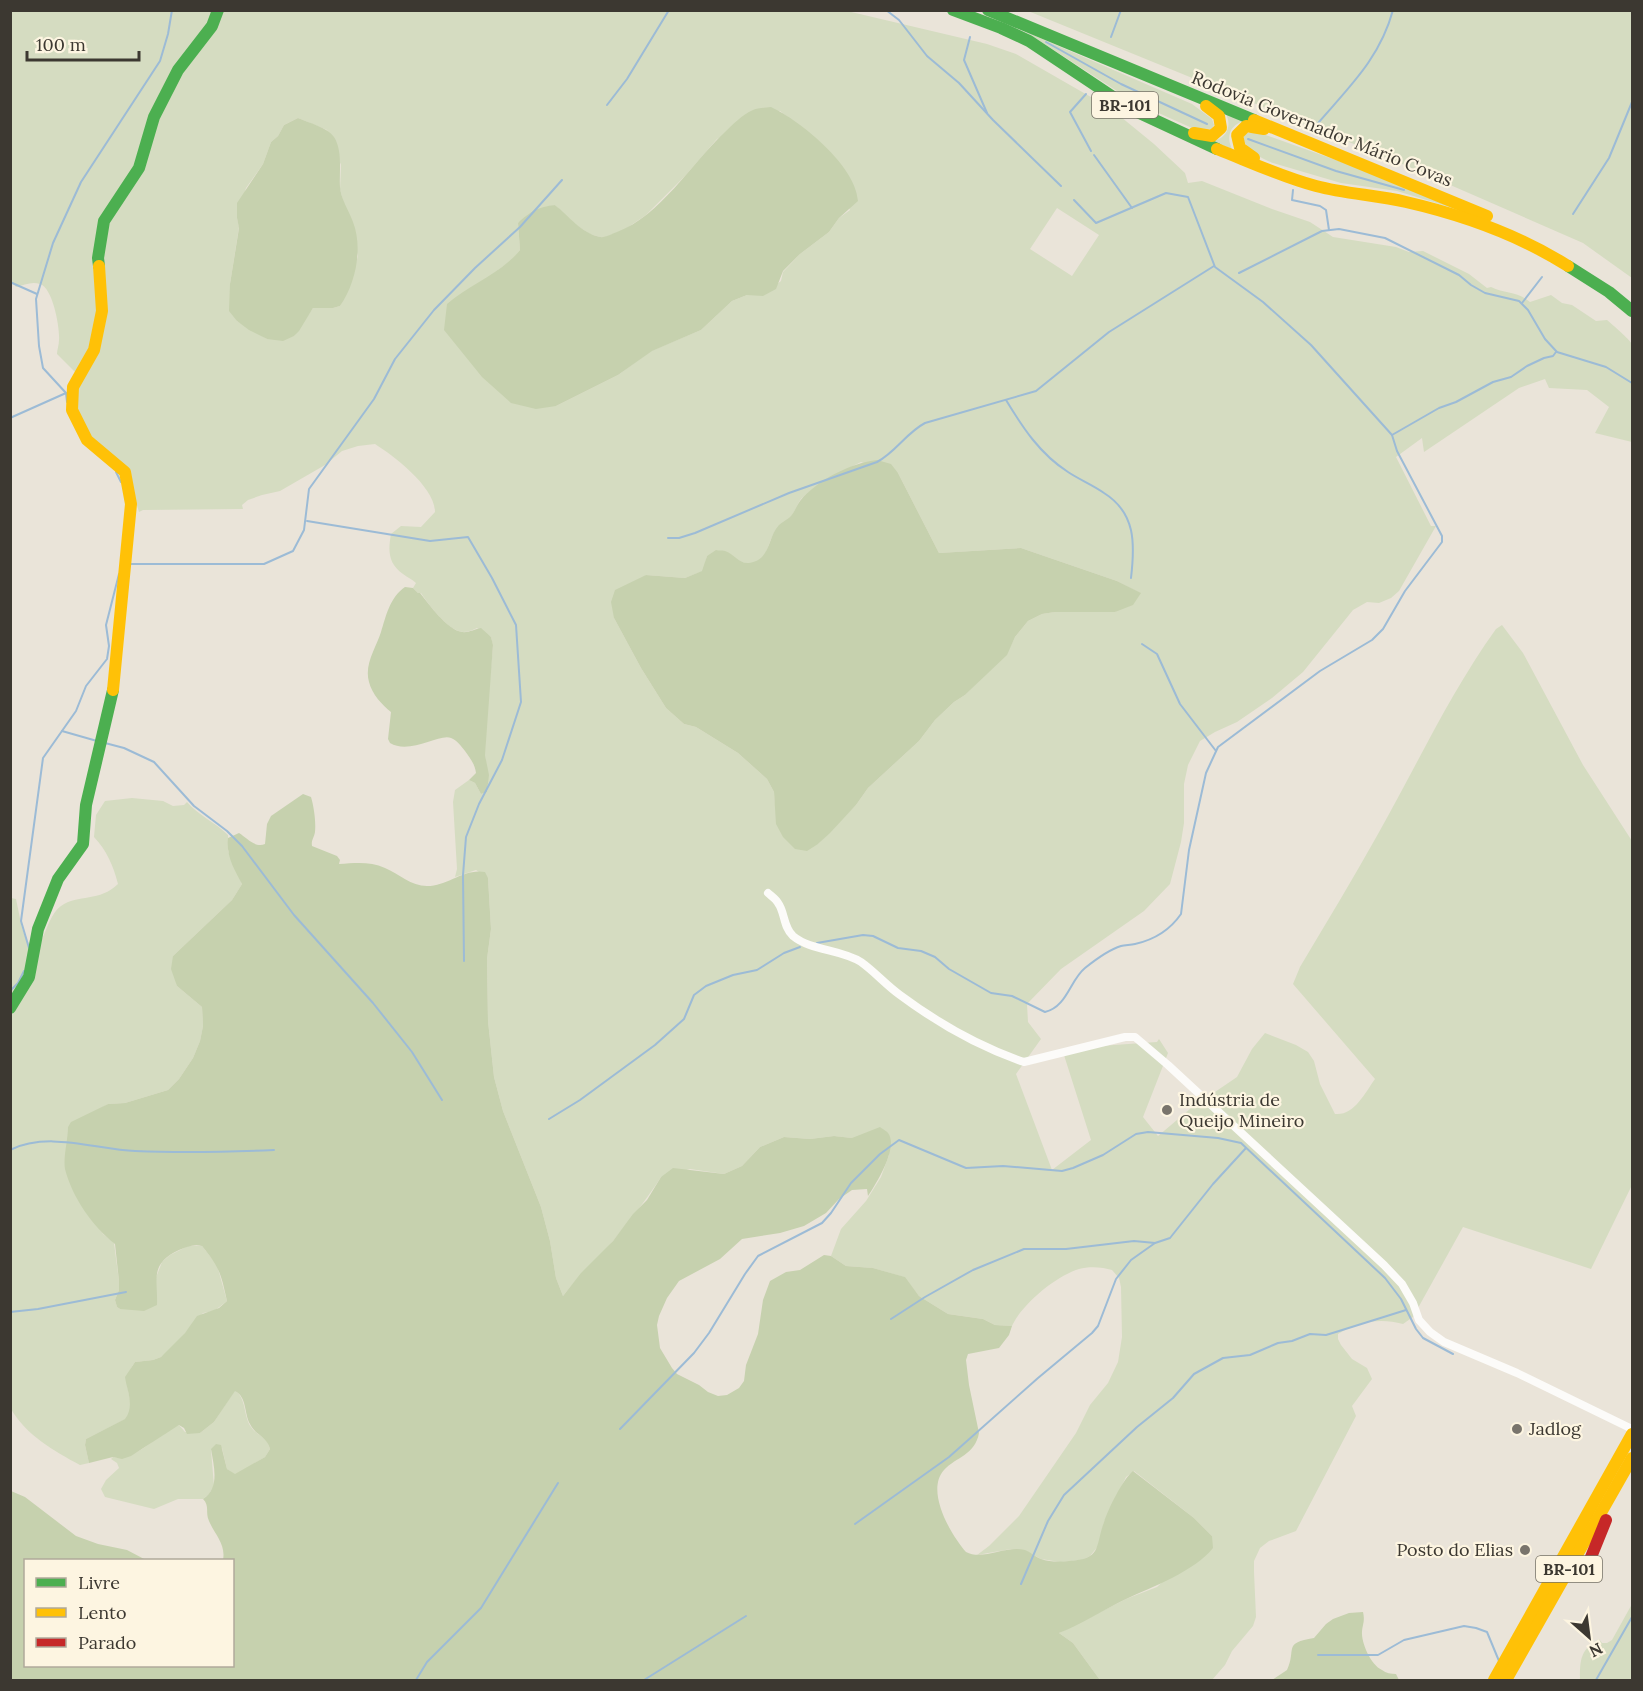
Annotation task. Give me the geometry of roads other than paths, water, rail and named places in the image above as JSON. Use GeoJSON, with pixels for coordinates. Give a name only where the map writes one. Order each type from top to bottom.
{"type":"FeatureCollection","features":[{"type":"Feature","properties":{"kind":"main road"},"geometry":{"type":"LineString","coordinates":[[10,1008],[29,977],[38,929],[58,879],[83,844],[86,805],[115,682],[131,504],[125,472],[87,440],[72,410],[73,387],[94,350],[102,311],[98,258],[104,221],[139,168],[154,117],[178,70],[212,26],[218,10]]}},
{"type":"Feature","properties":{"kind":"main road","name":"Rodovia Governador Mário Covas"},"geometry":{"type":"LineString","coordinates":[[953,10],[1030,41],[1130,108],[1176,131],[1306,183],[1419,205],[1468,220],[1526,243],[1568,264],[1632,310]]}},
{"type":"Feature","properties":{"kind":"main road","name":"Rodovia Governador Mário Covas"},"geometry":{"type":"LineString","coordinates":[[988,10],[1551,244],[1597,271],[1632,298]]}},
{"type":"Feature","properties":{"kind":"main road"},"geometry":{"type":"LineString","coordinates":[[1130,108],[1196,134],[1212,136],[1221,128],[1221,119],[1213,111],[1142,74]]}},
{"type":"Feature","properties":{"kind":"main road"},"geometry":{"type":"LineString","coordinates":[[1306,183],[1249,155],[1238,144],[1237,135],[1242,128],[1250,126],[1319,146]]}},
{"type":"Feature","properties":{"kind":"main road","name":"BR-101"},"geometry":{"type":"LineString","coordinates":[[1494,1680],[1609,1478],[1632,1428]]}},
{"type":"Feature","properties":{"kind":"main road"},"geometry":{"type":"LineString","coordinates":[[1589,1562],[1632,1459]]}},
{"type":"Feature","properties":{"kind":"main road","name":"BR-101"},"geometry":{"type":"LineString","coordinates":[[1506,1680],[1632,1459]]}},
{"type":"Feature","properties":{"kind":"main road"},"geometry":{"type":"LineString","coordinates":[[1513,1680],[1534,1633]]}},
{"type":"Feature","properties":{"kind":"street"},"geometry":{"type":"LineString","coordinates":[[768,893],[779,904],[792,935],[806,943],[860,961],[899,994],[934,1018],[975,1043],[1010,1057],[1024,1062],[1125,1037],[1135,1037],[1384,1265],[1402,1284],[1413,1303],[1419,1320],[1430,1332],[1444,1342],[1517,1373],[1632,1428]]}},
{"type":"Feature","properties":{"kind":"waterway"},"geometry":{"type":"LineString","coordinates":[[67,402],[66,393],[43,368],[36,299],[53,243],[81,182],[160,61],[172,10]]}},
{"type":"Feature","properties":{"kind":"waterway"},"geometry":{"type":"LineString","coordinates":[[607,105],[627,79],[669,10]]}},
{"type":"Feature","properties":{"kind":"waterway"},"geometry":{"type":"LineString","coordinates":[[886,10],[899,20],[927,56],[959,83],[993,120],[1061,186]]}},
{"type":"Feature","properties":{"kind":"waterway"},"geometry":{"type":"LineString","coordinates":[[1111,37],[1121,10]]}},
{"type":"Feature","properties":{"kind":"waterway"},"geometry":{"type":"LineString","coordinates":[[1314,131],[1372,57],[1393,10]]}},
{"type":"Feature","properties":{"kind":"waterway"},"geometry":{"type":"LineString","coordinates":[[970,37],[964,60],[987,113]]}},
{"type":"Feature","properties":{"kind":"waterway"},"geometry":{"type":"LineString","coordinates":[[1046,42],[1121,84],[1207,124]]}},
{"type":"Feature","properties":{"kind":"waterway"},"geometry":{"type":"LineString","coordinates":[[1086,94],[1070,112],[1091,151]]}},
{"type":"Feature","properties":{"kind":"waterway"},"geometry":{"type":"LineString","coordinates":[[1573,214],[1609,158],[1632,102]]}},
{"type":"Feature","properties":{"kind":"waterway"},"geometry":{"type":"LineString","coordinates":[[1248,139],[1336,171],[1404,190]]}},
{"type":"Feature","properties":{"kind":"waterway"},"geometry":{"type":"LineString","coordinates":[[1094,155],[1132,208]]}},
{"type":"Feature","properties":{"kind":"waterway"},"geometry":{"type":"LineString","coordinates":[[130,564],[264,564],[293,551],[304,530],[309,489],[374,399],[395,359],[434,310],[520,227],[562,180]]}},
{"type":"Feature","properties":{"kind":"waterway"},"geometry":{"type":"LineString","coordinates":[[1293,190],[1292,200],[1320,206],[1326,210],[1329,230]]}},
{"type":"Feature","properties":{"kind":"waterway"},"geometry":{"type":"LineString","coordinates":[[817,943],[863,935],[873,936],[898,948],[921,951],[935,957],[949,969],[991,993],[1012,996],[1045,1012],[1052,1009],[1063,999],[1080,973],[1093,962],[1116,948],[1155,937],[1172,925],[1181,914],[1189,850],[1206,773],[1218,747],[1320,671],[1372,640],[1383,629],[1405,591],[1442,542],[1442,536],[1397,451],[1392,435],[1311,345],[1263,302],[1215,267],[1188,197],[1166,193],[1096,223],[1074,200]]}},
{"type":"Feature","properties":{"kind":"waterway"},"geometry":{"type":"LineString","coordinates":[[1239,273],[1322,231],[1339,229],[1385,238],[1459,275],[1485,293],[1519,301],[1528,310],[1545,339],[1557,352],[1606,367],[1632,383]]}},
{"type":"Feature","properties":{"kind":"waterway"},"geometry":{"type":"LineString","coordinates":[[668,538],[679,538],[695,533],[789,493],[877,462],[925,423],[1036,391],[1109,332],[1214,266]]}},
{"type":"Feature","properties":{"kind":"waterway"},"geometry":{"type":"LineString","coordinates":[[1522,303],[1542,277]]}},
{"type":"Feature","properties":{"kind":"waterway"},"geometry":{"type":"LineString","coordinates":[[10,282],[37,294]]}},
{"type":"Feature","properties":{"kind":"waterway"},"geometry":{"type":"LineString","coordinates":[[1392,435],[1439,408],[1456,402],[1493,382],[1511,377],[1527,366],[1553,356],[1556,352]]}},
{"type":"Feature","properties":{"kind":"waterway"},"geometry":{"type":"LineString","coordinates":[[10,418],[66,393]]}},
{"type":"Feature","properties":{"kind":"waterway"},"geometry":{"type":"LineString","coordinates":[[1006,400],[1026,430],[1049,457],[1068,472],[1104,493],[1122,510],[1128,520],[1133,541],[1131,578]]}},
{"type":"Feature","properties":{"kind":"waterway"},"geometry":{"type":"LineString","coordinates":[[116,472],[121,482]]}},
{"type":"Feature","properties":{"kind":"waterway"},"geometry":{"type":"LineString","coordinates":[[307,521],[430,541],[468,537],[516,625],[521,702],[502,760],[479,804],[466,837],[463,875],[464,961]]}},
{"type":"Feature","properties":{"kind":"waterway"},"geometry":{"type":"LineString","coordinates":[[29,948],[21,921],[43,758],[76,711],[86,686],[107,659],[109,646],[106,625],[119,574]]}},
{"type":"Feature","properties":{"kind":"waterway"},"geometry":{"type":"LineString","coordinates":[[1142,644],[1157,654],[1180,704],[1216,751]]}},
{"type":"Feature","properties":{"kind":"waterway"},"geometry":{"type":"LineString","coordinates":[[62,731],[97,741]]}},
{"type":"Feature","properties":{"kind":"waterway"},"geometry":{"type":"LineString","coordinates":[[105,743],[124,748],[154,762],[194,806],[227,831],[242,846],[294,915],[373,1003],[412,1052],[442,1100]]}},
{"type":"Feature","properties":{"kind":"waterway"},"geometry":{"type":"LineString","coordinates":[[549,1119],[580,1100],[655,1045],[684,1019],[694,995],[706,986],[733,975],[757,970],[784,953],[800,947]]}},
{"type":"Feature","properties":{"kind":"waterway"},"geometry":{"type":"LineString","coordinates":[[10,991],[18,983],[24,971]]}},
{"type":"Feature","properties":{"kind":"waterway"},"geometry":{"type":"LineString","coordinates":[[620,1429],[694,1353],[758,1256],[822,1223],[851,1183],[880,1154],[899,1140],[966,1168],[1003,1166],[1062,1171],[1103,1155],[1136,1134],[1148,1132],[1218,1138],[1241,1143],[1385,1278],[1401,1299],[1423,1338],[1453,1354]]}},
{"type":"Feature","properties":{"kind":"waterway"},"geometry":{"type":"LineString","coordinates":[[10,1150],[40,1142],[56,1141],[135,1151],[274,1150]]}},
{"type":"Feature","properties":{"kind":"waterway"},"geometry":{"type":"LineString","coordinates":[[855,1524],[949,1457],[1092,1333],[1098,1326],[1116,1279],[1131,1260],[1155,1243],[1170,1238],[1213,1184],[1246,1148]]}},
{"type":"Feature","properties":{"kind":"waterway"},"geometry":{"type":"LineString","coordinates":[[891,1319],[973,1270],[1024,1249],[1066,1249],[1134,1241],[1155,1243]]}},
{"type":"Feature","properties":{"kind":"waterway"},"geometry":{"type":"LineString","coordinates":[[10,1312],[38,1309],[126,1292]]}},
{"type":"Feature","properties":{"kind":"waterway"},"geometry":{"type":"LineString","coordinates":[[1021,1584],[1048,1521],[1064,1495],[1137,1427],[1173,1398],[1194,1374],[1223,1358],[1250,1355],[1278,1343],[1292,1341],[1310,1334],[1326,1335],[1406,1310]]}},
{"type":"Feature","properties":{"kind":"waterway"},"geometry":{"type":"LineString","coordinates":[[416,1680],[427,1662],[481,1608],[558,1483]]}},
{"type":"Feature","properties":{"kind":"waterway"},"geometry":{"type":"LineString","coordinates":[[644,1680],[746,1616]]}},
{"type":"Feature","properties":{"kind":"waterway"},"geometry":{"type":"LineString","coordinates":[[1596,1680],[1632,1617]]}},
{"type":"Feature","properties":{"kind":"waterway"},"geometry":{"type":"LineString","coordinates":[[1318,1655],[1378,1655],[1404,1640],[1464,1626],[1487,1632],[1499,1661]]}},
{"type":"Feature","properties":{"kind":"place","name":"Indústria de Queijo Mineiro"},"geometry":{"type":"Point","coordinates":[1167,1110]}},
{"type":"Feature","properties":{"kind":"place","name":"Jadlog"},"geometry":{"type":"Point","coordinates":[1517,1429]}},
{"type":"Feature","properties":{"kind":"place","name":"Posto do Elias"},"geometry":{"type":"Point","coordinates":[1525,1550]}}]}
